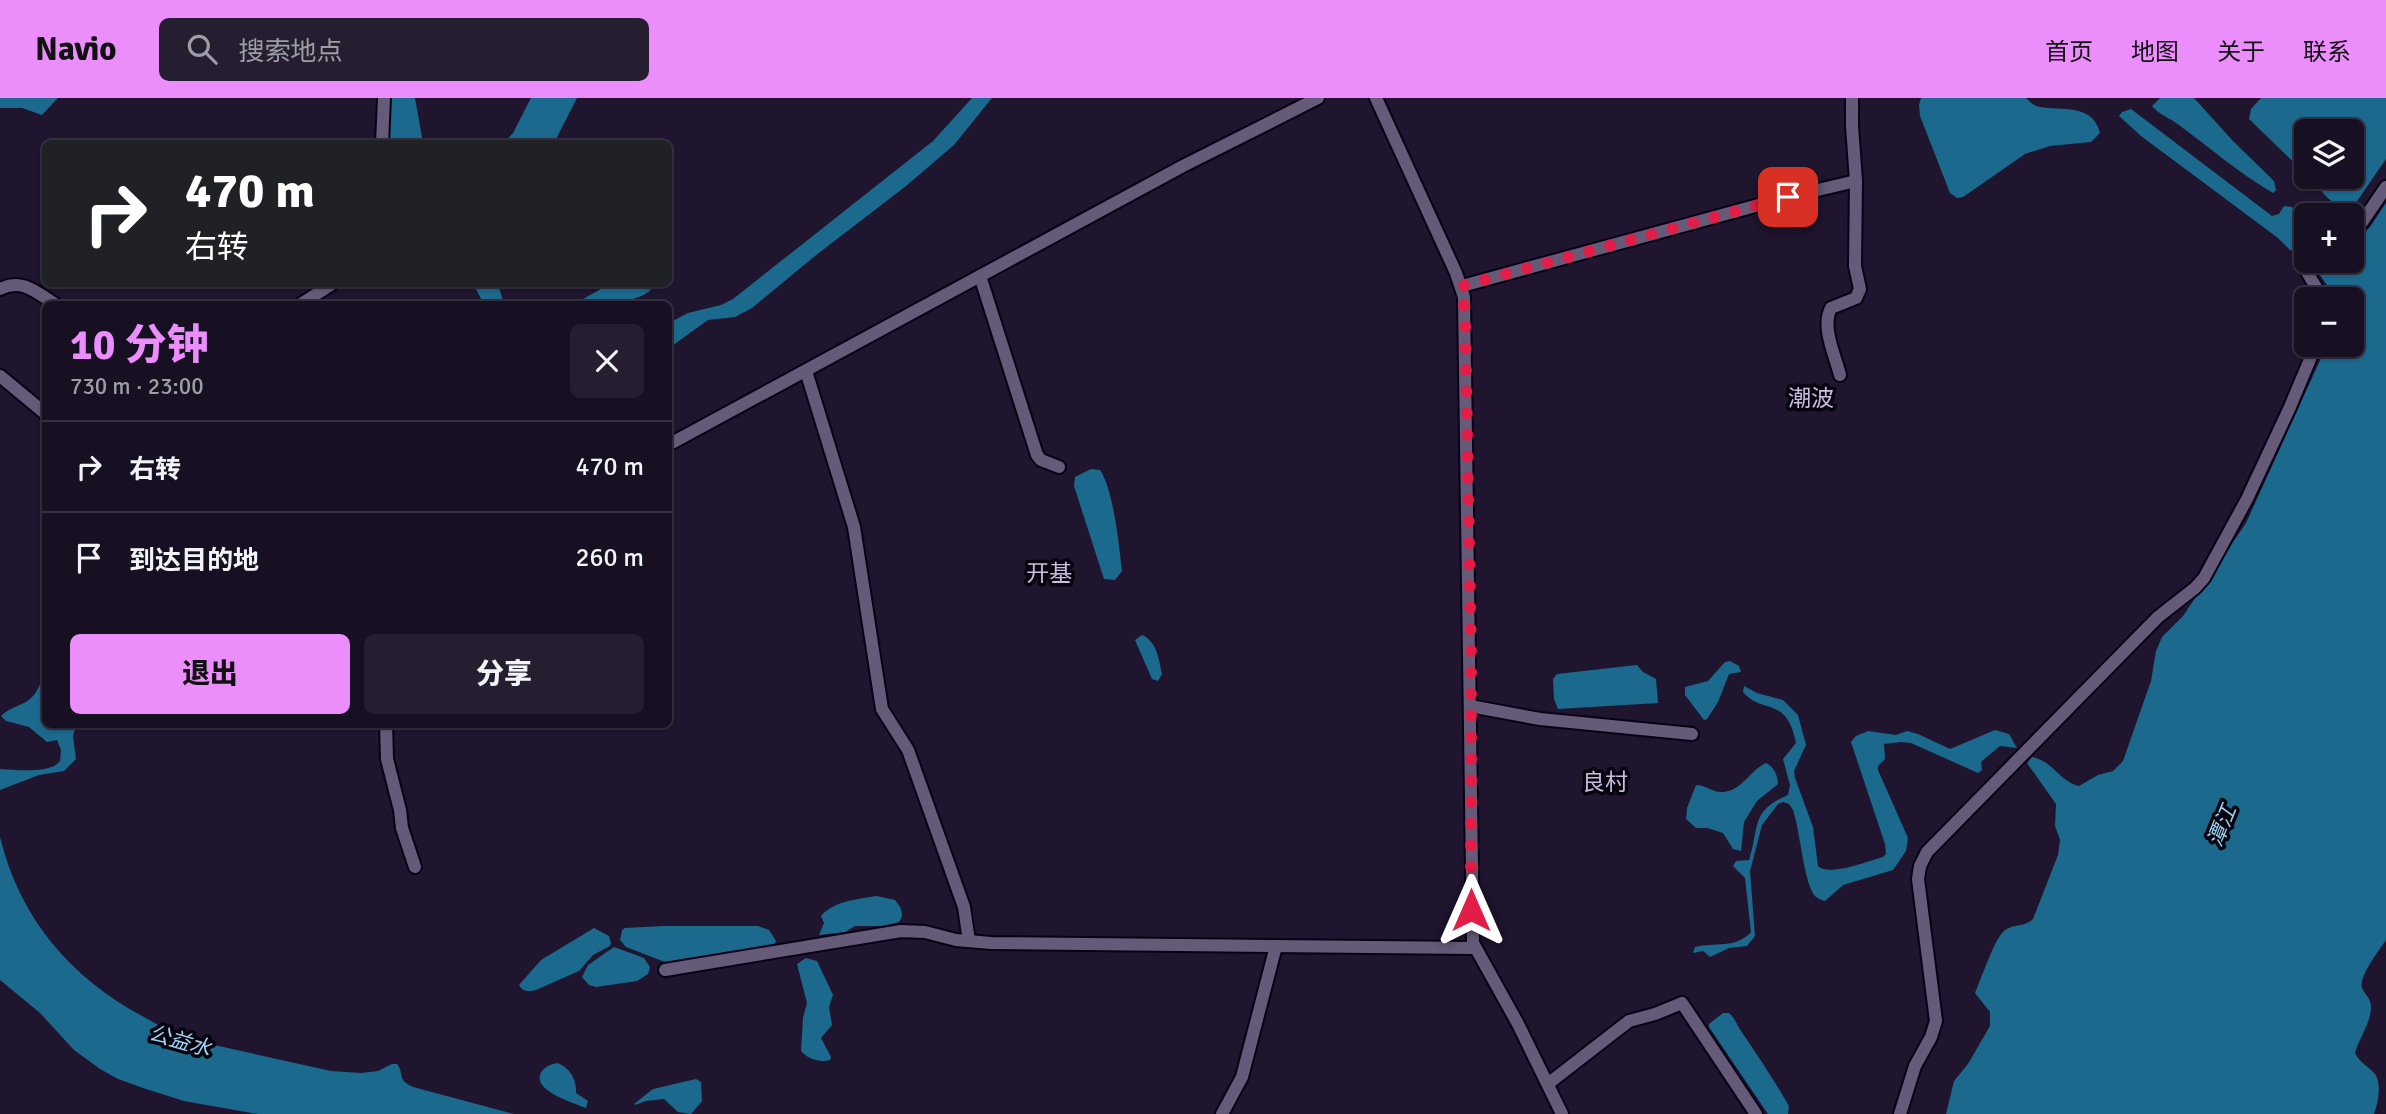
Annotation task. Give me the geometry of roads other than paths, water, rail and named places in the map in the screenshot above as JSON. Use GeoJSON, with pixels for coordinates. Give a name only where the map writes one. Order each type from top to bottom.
{"type":"FeatureCollection","features":[{"type":"Feature","properties":{"kind":"street"},"geometry":{"type":"LineString","coordinates":[[382,140],[384,98]]}},
{"type":"Feature","properties":{"kind":"street"},"geometry":{"type":"LineString","coordinates":[[672,442],[1182,166],[1318,98]]}},
{"type":"Feature","properties":{"kind":"street"},"geometry":{"type":"LineString","coordinates":[[1376,98],[1462,286],[1465,317],[1472,933],[1475,948],[1549,1083],[1562,1114]]}},
{"type":"Feature","properties":{"kind":"street"},"geometry":{"type":"LineString","coordinates":[[1840,375],[1827,321],[1831,308],[1856,298],[1859,293],[1854,266],[1856,181],[1852,98]]}},
{"type":"Feature","properties":{"kind":"street"},"geometry":{"type":"LineString","coordinates":[[1462,286],[1856,181]]}},
{"type":"Feature","properties":{"kind":"street"},"geometry":{"type":"LineString","coordinates":[[2364,219],[2386,187]]}},
{"type":"Feature","properties":{"kind":"street"},"geometry":{"type":"LineString","coordinates":[[980,276],[1037,455],[1041,460],[1059,467]]}},
{"type":"Feature","properties":{"kind":"street"},"geometry":{"type":"LineString","coordinates":[[0,289],[15,283],[50,301]]}},
{"type":"Feature","properties":{"kind":"street"},"geometry":{"type":"LineString","coordinates":[[306,301],[326,287]]}},
{"type":"Feature","properties":{"kind":"street"},"geometry":{"type":"LineString","coordinates":[[1900,1114],[1915,1066],[1937,1021],[1918,879],[1920,866],[1927,852],[2158,617],[2200,584],[2247,499],[2311,357]]}},
{"type":"Feature","properties":{"kind":"street"},"geometry":{"type":"LineString","coordinates":[[806,371],[855,527],[871,645],[883,709],[908,750],[964,907],[970,941]]}},
{"type":"Feature","properties":{"kind":"street"},"geometry":{"type":"LineString","coordinates":[[0,376],[42,411]]}},
{"type":"Feature","properties":{"kind":"street"},"geometry":{"type":"LineString","coordinates":[[1471,706],[1540,719],[1692,734]]}},
{"type":"Feature","properties":{"kind":"street"},"geometry":{"type":"LineString","coordinates":[[386,728],[387,759],[402,828],[415,867]]}},
{"type":"Feature","properties":{"kind":"street"},"geometry":{"type":"LineString","coordinates":[[665,970],[912,930],[970,941],[1475,948]]}},
{"type":"Feature","properties":{"kind":"street"},"geometry":{"type":"LineString","coordinates":[[1222,1114],[1242,1077],[1276,946]]}},
{"type":"Feature","properties":{"kind":"street"},"geometry":{"type":"LineString","coordinates":[[1549,1083],[1629,1021],[1682,1003],[1756,1114]]}},
{"type":"Feature","properties":{"kind":"water"},"geometry":{"type":"Polygon","coordinates":[[[0,98],[58,98],[42,115],[22,108],[0,108],[0,98]]]}},
{"type":"Feature","properties":{"kind":"water"},"geometry":{"type":"Polygon","coordinates":[[[388,98],[415,98],[422,140],[389,140],[388,98]]]}},
{"type":"Feature","properties":{"kind":"water"},"geometry":{"type":"Polygon","coordinates":[[[531,98],[577,98],[556,140],[507,140],[531,98]]]}},
{"type":"Feature","properties":{"kind":"water"},"geometry":{"type":"Polygon","coordinates":[[[972,98],[992,98],[954,145],[752,308],[735,317],[708,320],[672,346],[672,321],[688,313],[721,305],[733,299],[933,141],[972,98]]]}},
{"type":"Feature","properties":{"kind":"water"},"geometry":{"type":"Polygon","coordinates":[[[1921,98],[2026,98],[2038,106],[2083,113],[2091,117],[2100,133],[2091,142],[2050,146],[2025,154],[1963,197],[1957,198],[1950,193],[1920,116],[1921,98]]]}},
{"type":"Feature","properties":{"kind":"water"},"geometry":{"type":"Polygon","coordinates":[[[2160,98],[2194,98],[2274,181],[2276,190],[2273,193],[2260,185],[2158,112],[2152,106],[2160,98]]]}},
{"type":"Feature","properties":{"kind":"water"},"geometry":{"type":"Polygon","coordinates":[[[2261,98],[2386,98],[2386,159],[2356,203],[2335,203],[2320,189],[2364,189],[2364,119],[2294,119],[2294,162],[2249,119],[2251,109],[2261,98]]]}},
{"type":"Feature","properties":{"kind":"water"},"geometry":{"type":"Polygon","coordinates":[[[2131,109],[2272,216],[2279,214],[2284,206],[2292,207],[2294,251],[2141,136],[2119,116],[2131,109]]]}},
{"type":"Feature","properties":{"kind":"water","name":"潭江"},"geometry":{"type":"Polygon","coordinates":[[[2386,203],[2386,940],[2370,963],[2362,983],[2371,1007],[2367,1025],[2355,1053],[2377,1078],[2379,1094],[2374,1114],[1946,1114],[1954,1081],[1968,1064],[1990,1026],[1990,1012],[1975,993],[1992,952],[2003,932],[2033,919],[2058,855],[2060,840],[2055,826],[2056,804],[2027,763],[2032,757],[2040,759],[2066,780],[2079,786],[2098,775],[2113,771],[2123,761],[2151,681],[2156,651],[2162,637],[2183,616],[2246,523],[2322,357],[2364,357],[2364,287],[2328,287],[2318,273],[2364,273],[2364,233],[2386,203]]]}},
{"type":"Feature","properties":{"kind":"water"},"geometry":{"type":"Polygon","coordinates":[[[475,287],[499,287],[503,301],[482,301],[475,287]]]}},
{"type":"Feature","properties":{"kind":"water"},"geometry":{"type":"Polygon","coordinates":[[[605,287],[653,287],[639,297],[629,300],[579,301],[605,287]]]}},
{"type":"Feature","properties":{"kind":"water"},"geometry":{"type":"Polygon","coordinates":[[[1091,469],[1100,470],[1109,491],[1122,571],[1115,580],[1104,579],[1074,486],[1075,477],[1091,469]]]}},
{"type":"Feature","properties":{"kind":"water"},"geometry":{"type":"Polygon","coordinates":[[[1142,635],[1151,642],[1156,652],[1162,674],[1158,681],[1152,679],[1135,640],[1142,635]]]}},
{"type":"Feature","properties":{"kind":"water"},"geometry":{"type":"Polygon","coordinates":[[[1730,661],[1739,666],[1741,672],[1729,674],[1718,702],[1704,720],[1685,695],[1685,687],[1708,681],[1725,662],[1730,661]]]}},
{"type":"Feature","properties":{"kind":"water"},"geometry":{"type":"Polygon","coordinates":[[[1637,665],[1656,679],[1658,703],[1558,709],[1554,699],[1553,679],[1557,674],[1637,665]]]}},
{"type":"Feature","properties":{"kind":"water"},"geometry":{"type":"Polygon","coordinates":[[[42,679],[42,728],[75,728],[73,736],[76,759],[64,771],[39,775],[0,790],[0,769],[41,770],[60,761],[61,750],[57,740],[47,742],[29,727],[6,721],[1,716],[31,698],[42,679]]]}},
{"type":"Feature","properties":{"kind":"water"},"geometry":{"type":"Polygon","coordinates":[[[1744,686],[1757,693],[1783,700],[1798,715],[1806,745],[1794,771],[1795,778],[1813,827],[1818,866],[1823,869],[1849,867],[1886,854],[1851,742],[1856,736],[1868,731],[1896,735],[1907,731],[1950,749],[1995,730],[2009,734],[2017,748],[2000,746],[1981,762],[1982,770],[1978,773],[1911,743],[1884,744],[1885,759],[1878,766],[1878,770],[1908,838],[1906,851],[1893,870],[1843,885],[1825,901],[1816,897],[1811,890],[1793,810],[1789,804],[1778,804],[1762,825],[1750,871],[1755,936],[1747,946],[1729,948],[1710,957],[1703,951],[1693,953],[1695,947],[1732,943],[1751,932],[1745,878],[1733,866],[1736,861],[1749,860],[1758,821],[1767,807],[1788,795],[1790,785],[1783,759],[1796,743],[1787,718],[1773,708],[1750,699],[1743,692],[1744,686]]]}},
{"type":"Feature","properties":{"kind":"water"},"geometry":{"type":"Polygon","coordinates":[[[1766,763],[1775,771],[1778,784],[1757,801],[1744,822],[1741,851],[1733,849],[1723,833],[1696,828],[1686,819],[1687,808],[1696,785],[1719,792],[1730,791],[1766,763]]]}},
{"type":"Feature","properties":{"kind":"water","name":"公益水"},"geometry":{"type":"Polygon","coordinates":[[[0,837],[21,894],[52,943],[94,984],[160,1026],[187,1039],[331,1071],[361,1073],[378,1071],[397,1064],[403,1079],[413,1087],[514,1114],[258,1114],[184,1101],[118,1079],[74,1050],[40,1013],[0,980],[0,837]]]}},
{"type":"Feature","properties":{"kind":"water"},"geometry":{"type":"Polygon","coordinates":[[[877,896],[895,900],[902,911],[899,922],[882,926],[855,926],[845,932],[819,935],[824,923],[821,916],[826,911],[847,902],[877,896]]]}},
{"type":"Feature","properties":{"kind":"water"},"geometry":{"type":"Polygon","coordinates":[[[758,926],[769,930],[776,941],[774,945],[665,962],[626,947],[620,940],[625,928],[758,926]]]}},
{"type":"Feature","properties":{"kind":"water"},"geometry":{"type":"Polygon","coordinates":[[[594,928],[609,936],[610,946],[593,955],[579,971],[536,990],[522,989],[519,985],[541,960],[594,928]]]}},
{"type":"Feature","properties":{"kind":"water"},"geometry":{"type":"Polygon","coordinates":[[[614,947],[644,958],[650,967],[648,974],[637,981],[596,987],[589,985],[582,977],[588,965],[614,947]]]}},
{"type":"Feature","properties":{"kind":"water"},"geometry":{"type":"Polygon","coordinates":[[[806,958],[817,961],[833,995],[829,1007],[832,1025],[821,1038],[830,1060],[814,1060],[801,1051],[803,1018],[807,1003],[797,964],[806,958]]]}},
{"type":"Feature","properties":{"kind":"water"},"geometry":{"type":"Polygon","coordinates":[[[1723,1013],[1729,1013],[1734,1019],[1766,1068],[1789,1106],[1788,1114],[1768,1114],[1709,1027],[1709,1024],[1723,1013]]]}},
{"type":"Feature","properties":{"kind":"water"},"geometry":{"type":"Polygon","coordinates":[[[557,1063],[572,1075],[576,1093],[588,1101],[586,1108],[555,1095],[542,1084],[542,1071],[557,1063]]]}},
{"type":"Feature","properties":{"kind":"water"},"geometry":{"type":"Polygon","coordinates":[[[696,1079],[701,1082],[702,1101],[691,1114],[678,1112],[664,1099],[634,1104],[653,1089],[696,1079]]]}},
{"type":"Feature","properties":{"kind":"district","name":"潮波"},"geometry":{"type":"Point","coordinates":[1811,398]}},
{"type":"Feature","properties":{"kind":"district","name":"开基"},"geometry":{"type":"Point","coordinates":[1049,573]}},
{"type":"Feature","properties":{"kind":"district","name":"良村"},"geometry":{"type":"Point","coordinates":[1605,782]}}]}
